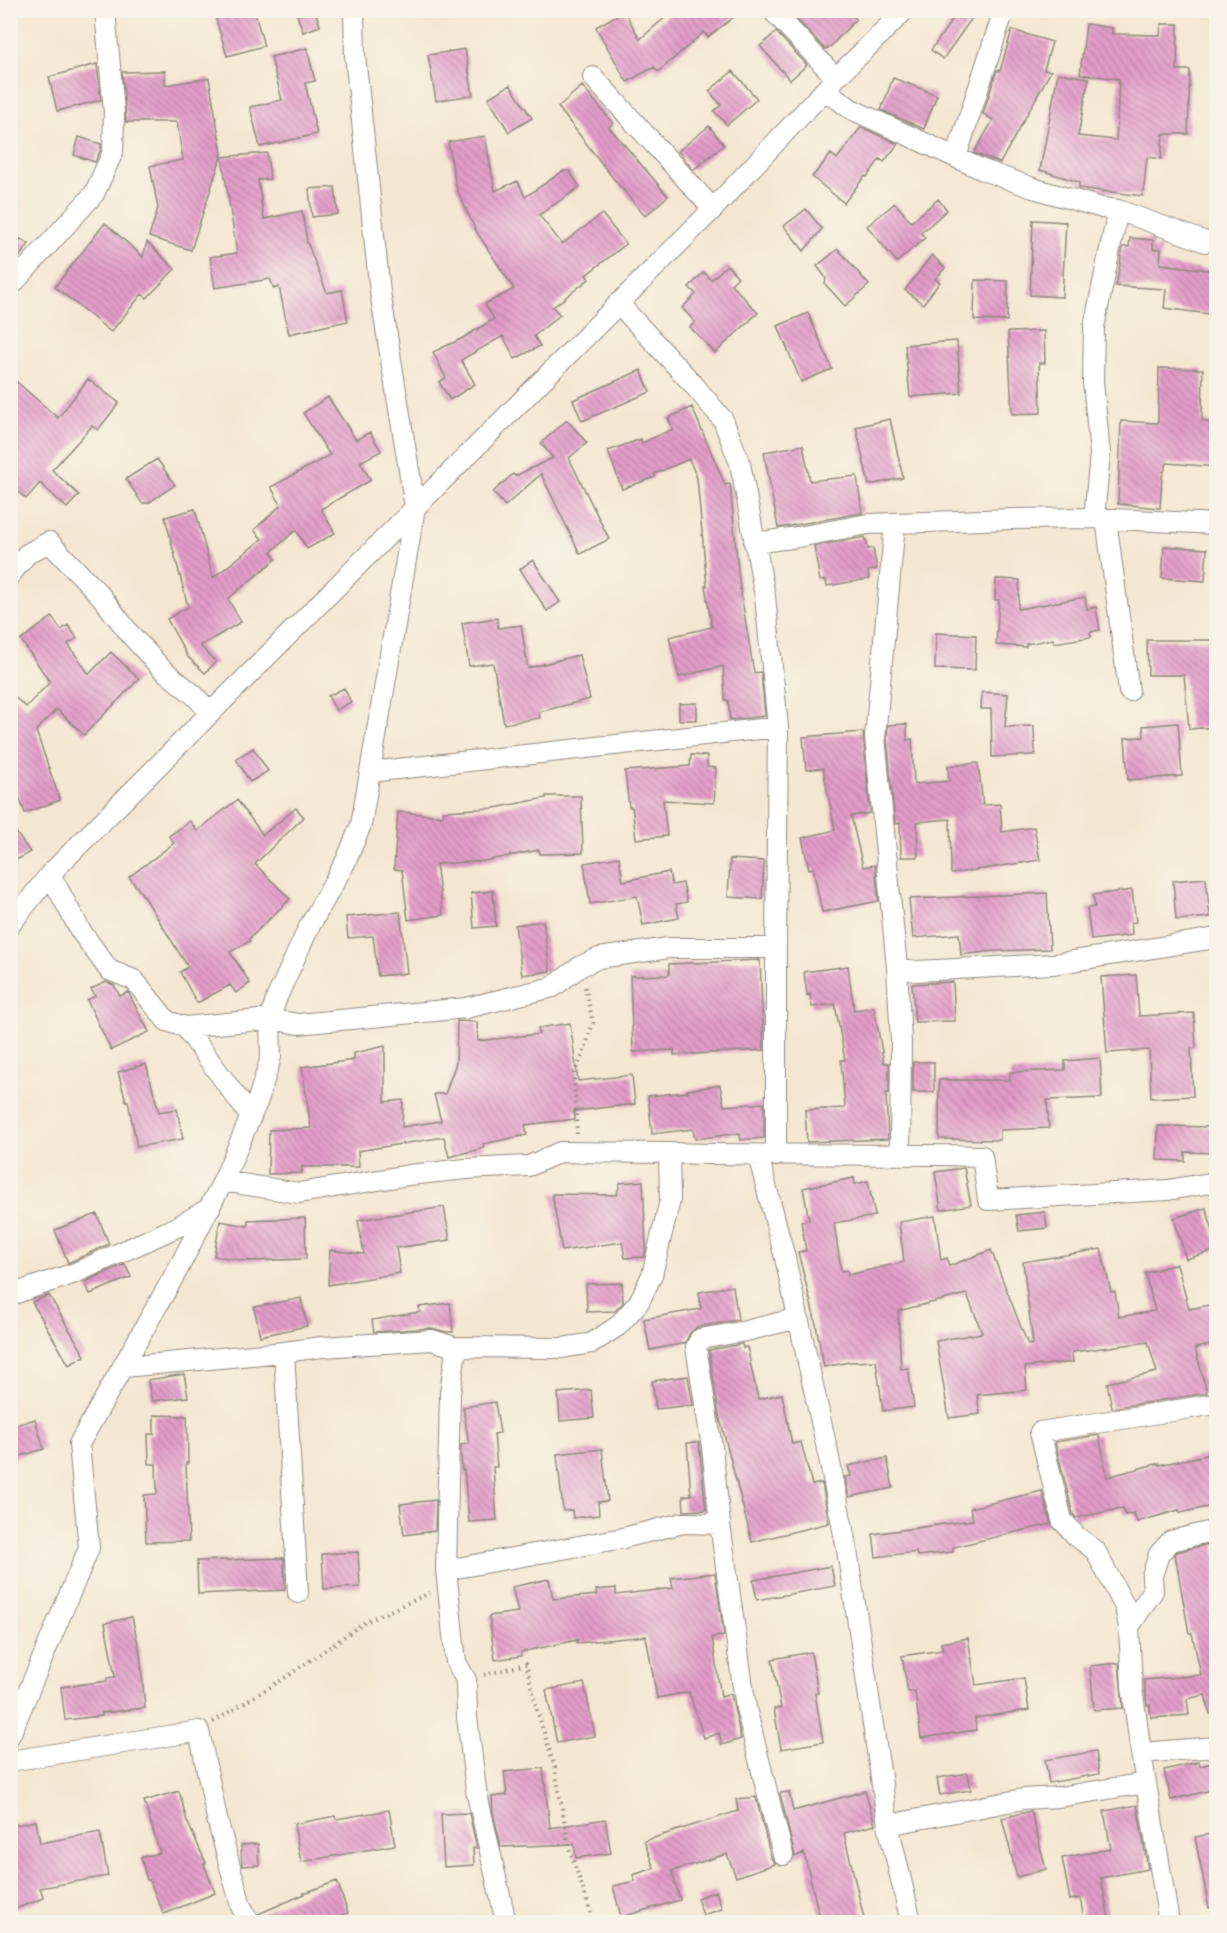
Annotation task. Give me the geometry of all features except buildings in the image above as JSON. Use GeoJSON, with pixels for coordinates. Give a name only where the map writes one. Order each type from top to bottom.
{"type":"FeatureCollection","features":[{"type":"Feature","properties":{"kind":"street"},"geometry":{"type":"LineString","coordinates":[[10,287],[94,194],[113,152],[114,112],[105,10]]}},
{"type":"Feature","properties":{"kind":"street"},"geometry":{"type":"LineString","coordinates":[[10,1735],[89,1548],[80,1444],[124,1367],[223,1181],[251,1117],[271,1057],[270,1019],[277,997],[304,937],[346,861],[361,825],[415,507],[380,292],[355,55],[354,10]]}},
{"type":"Feature","properties":{"kind":"street"},"geometry":{"type":"LineString","coordinates":[[772,10],[851,109],[983,170],[1033,188],[1102,208],[1118,210],[1206,242],[1216,240]]}},
{"type":"Feature","properties":{"kind":"street"},"geometry":{"type":"LineString","coordinates":[[10,925],[50,874],[712,209],[830,84],[905,10]]}},
{"type":"Feature","properties":{"kind":"street"},"geometry":{"type":"LineString","coordinates":[[956,157],[1004,10]]}},
{"type":"Feature","properties":{"kind":"street"},"geometry":{"type":"LineString","coordinates":[[593,77],[712,209]]}},
{"type":"Feature","properties":{"kind":"street"},"geometry":{"type":"LineString","coordinates":[[1118,210],[1094,327],[1093,382],[1100,454],[1100,518],[1129,691]]}},
{"type":"Feature","properties":{"kind":"street"},"geometry":{"type":"LineString","coordinates":[[618,303],[723,420],[740,463],[753,543],[765,597],[778,727],[776,948],[767,1156],[798,1317],[848,1550],[888,1825],[911,1923]]}},
{"type":"Feature","properties":{"kind":"street"},"geometry":{"type":"LineString","coordinates":[[753,543],[868,524],[1100,518],[1216,524]]}},
{"type":"Feature","properties":{"kind":"street"},"geometry":{"type":"LineString","coordinates":[[895,523],[875,737],[897,968],[901,1042],[900,1154]]}},
{"type":"Feature","properties":{"kind":"street"},"geometry":{"type":"LineString","coordinates":[[10,575],[27,554],[49,542],[100,595],[130,634],[161,668],[194,695],[211,713]]}},
{"type":"Feature","properties":{"kind":"street"},"geometry":{"type":"LineString","coordinates":[[370,772],[778,727]]}},
{"type":"Feature","properties":{"kind":"street"},"geometry":{"type":"LineString","coordinates":[[50,874],[80,930],[109,970],[134,980],[167,1021],[185,1027],[270,1019],[298,1024],[466,1008],[553,987],[581,966],[599,958],[669,948],[776,948]]}},
{"type":"Feature","properties":{"kind":"street"},"geometry":{"type":"LineString","coordinates":[[897,968],[916,971],[1054,964],[1216,938]]}},
{"type":"Feature","properties":{"kind":"street"},"geometry":{"type":"LineString","coordinates":[[185,1027],[251,1117]]}},
{"type":"Feature","properties":{"kind":"street"},"geometry":{"type":"LineString","coordinates":[[223,1181],[299,1193],[410,1174],[530,1166],[560,1152],[576,1152],[767,1156],[900,1154],[982,1156],[988,1200],[1168,1190],[1216,1182]]}},
{"type":"Feature","properties":{"kind":"street"},"geometry":{"type":"LineString","coordinates":[[124,1367],[322,1347],[432,1340],[454,1347],[562,1348],[592,1343],[618,1326],[639,1302],[652,1275],[670,1200],[669,1153]]}},
{"type":"Feature","properties":{"kind":"street"},"geometry":{"type":"LineString","coordinates":[[10,1295],[75,1274],[177,1227],[210,1208]]}},
{"type":"Feature","properties":{"kind":"street"},"geometry":{"type":"LineString","coordinates":[[783,1855],[746,1708],[720,1524],[712,1447],[696,1347],[700,1339],[746,1331],[798,1317]]}},
{"type":"Feature","properties":{"kind":"street"},"geometry":{"type":"LineString","coordinates":[[454,1347],[456,1357],[450,1394],[446,1570],[456,1662],[466,1680],[467,1717],[476,1790],[506,1923]]}},
{"type":"Feature","properties":{"kind":"street"},"geometry":{"type":"LineString","coordinates":[[284,1352],[298,1593]]}},
{"type":"Feature","properties":{"kind":"street"},"geometry":{"type":"LineString","coordinates":[[1169,1923],[1145,1783],[1132,1687],[1130,1627],[1125,1607],[1095,1550],[1076,1536],[1062,1520],[1040,1432],[1216,1404]]}},
{"type":"Feature","properties":{"kind":"street"},"geometry":{"type":"LineString","coordinates":[[446,1570],[623,1538],[683,1523],[720,1524]]}},
{"type":"Feature","properties":{"kind":"street"},"geometry":{"type":"LineString","coordinates":[[1130,1627],[1153,1591],[1152,1576],[1159,1554],[1171,1541],[1216,1530]]}},
{"type":"Feature","properties":{"kind":"street"},"geometry":{"type":"LineString","coordinates":[[10,1761],[199,1731],[217,1819],[241,1906],[249,1923]]}},
{"type":"Feature","properties":{"kind":"street"},"geometry":{"type":"LineString","coordinates":[[1142,1753],[1216,1747]]}},
{"type":"Feature","properties":{"kind":"street"},"geometry":{"type":"LineString","coordinates":[[888,1825],[1023,1799],[1059,1797],[1145,1783]]}},
{"type":"Feature","properties":{"kind":"path"},"geometry":{"type":"LineString","coordinates":[[576,1152],[578,1124],[574,1073],[583,1055],[593,1023],[581,966]]}},
{"type":"Feature","properties":{"kind":"path"},"geometry":{"type":"LineString","coordinates":[[199,1731],[288,1676],[365,1622],[430,1593],[446,1570]]}},
{"type":"Feature","properties":{"kind":"path"},"geometry":{"type":"LineString","coordinates":[[466,1680],[526,1664],[555,1768],[568,1848],[580,1877],[594,1923]]}}]}
